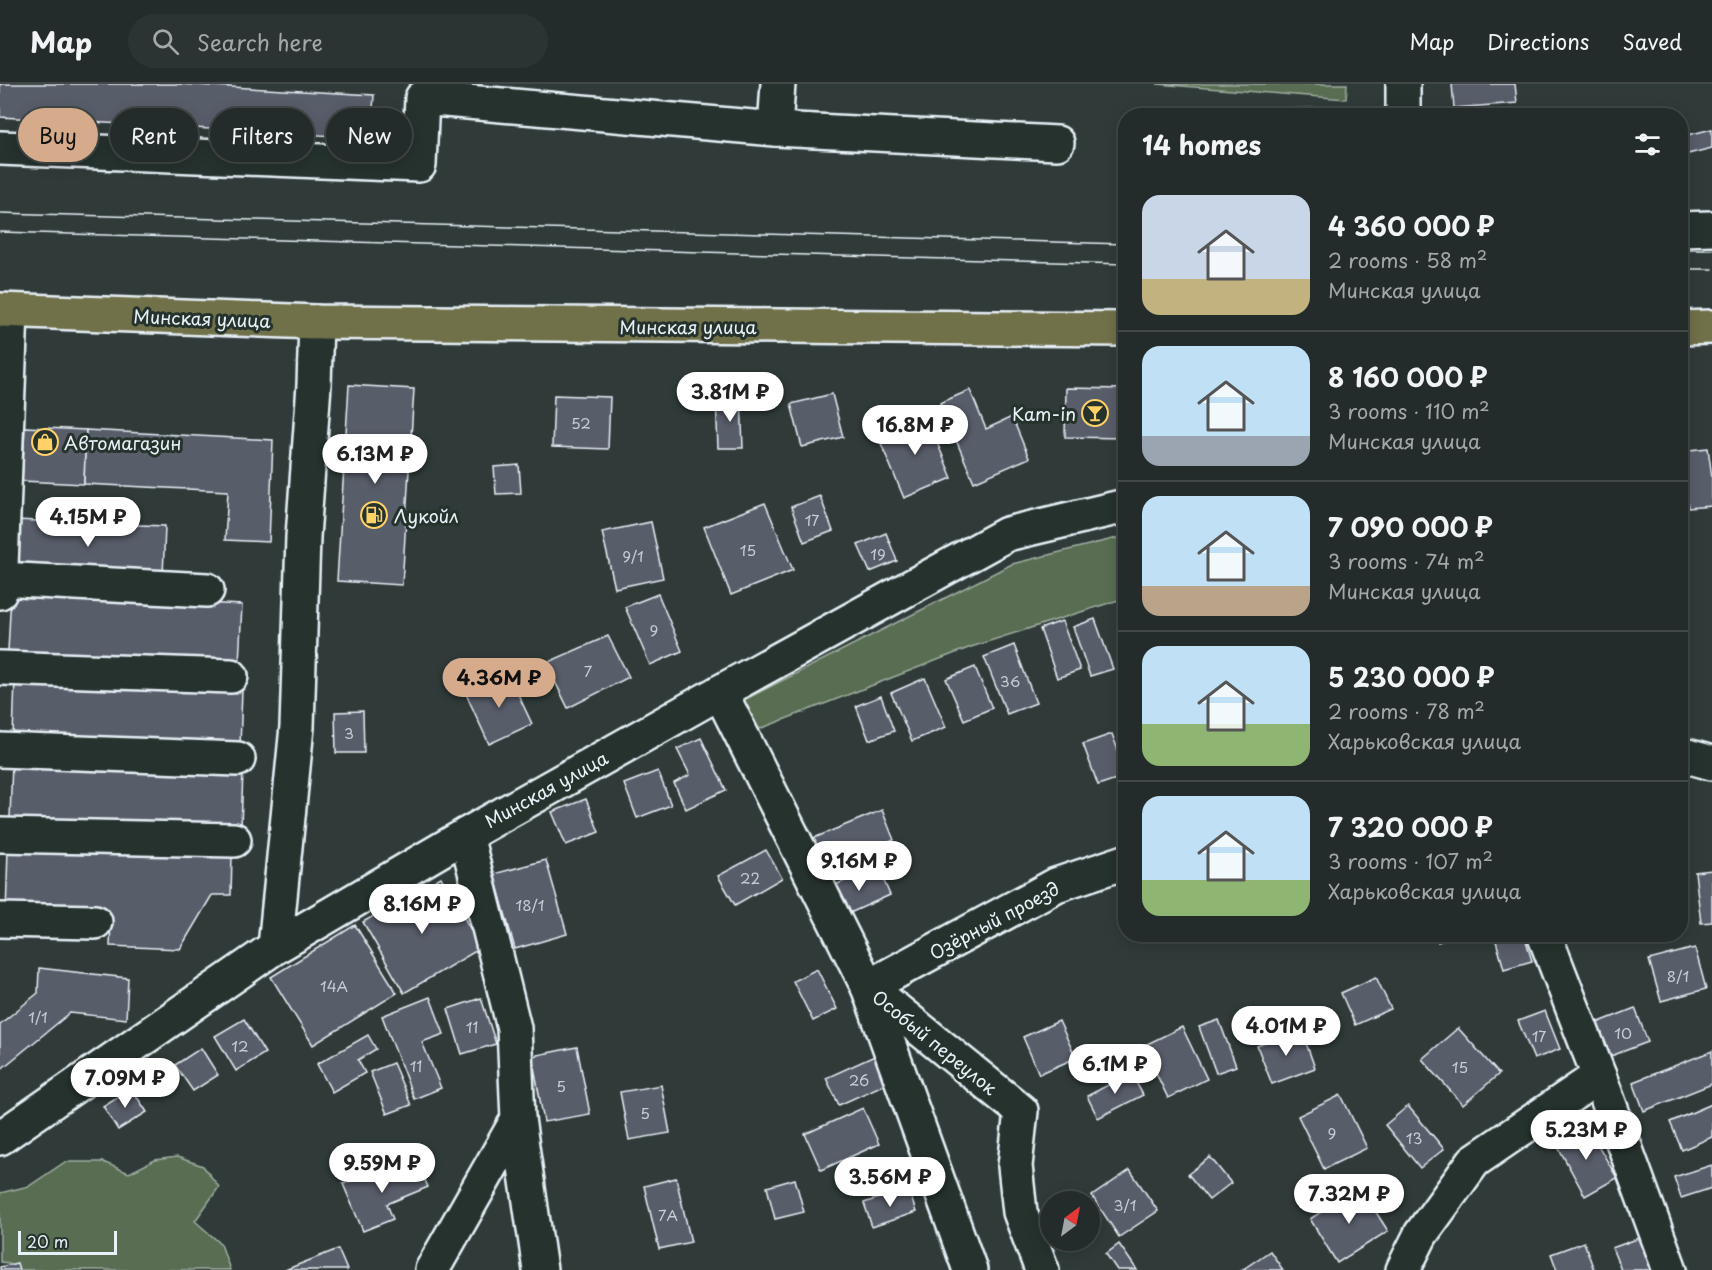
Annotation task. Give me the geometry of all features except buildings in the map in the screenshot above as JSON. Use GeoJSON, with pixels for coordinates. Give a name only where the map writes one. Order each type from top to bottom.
{"type":"FeatureCollection","features":[{"type":"Feature","properties":{"kind":"main road","name":"Минская улица"},"geometry":{"type":"LineString","coordinates":[[6,311],[316,322],[1118,329]]}},
{"type":"Feature","properties":{"kind":"main road"},"geometry":{"type":"LineString","coordinates":[[1688,328],[1712,327]]}},
{"type":"Feature","properties":{"kind":"street"},"geometry":{"type":"LineString","coordinates":[[775,129],[778,84]]}},
{"type":"Feature","properties":{"kind":"street"},"geometry":{"type":"LineString","coordinates":[[1403,84],[1403,108]]}},
{"type":"Feature","properties":{"kind":"street"},"geometry":{"type":"LineString","coordinates":[[0,148],[419,165],[423,91],[775,129],[1058,143]]}},
{"type":"Feature","properties":{"kind":"street"},"geometry":{"type":"LineString","coordinates":[[1688,229],[1712,228]]}},
{"type":"Feature","properties":{"kind":"street"},"geometry":{"type":"LineString","coordinates":[[0,592],[6,311]]}},
{"type":"Feature","properties":{"kind":"street"},"geometry":{"type":"LineString","coordinates":[[275,947],[297,728],[303,537],[314,385],[316,322]]}},
{"type":"Feature","properties":{"kind":"street","name":"Минская улица"},"geometry":{"type":"LineString","coordinates":[[0,1138],[275,947],[466,834],[1008,534],[1118,508]]}},
{"type":"Feature","properties":{"kind":"street"},"geometry":{"type":"LineString","coordinates":[[0,579],[207,590]]}},
{"type":"Feature","properties":{"kind":"street"},"geometry":{"type":"LineString","coordinates":[[0,668],[231,676]]}},
{"type":"Feature","properties":{"kind":"street","name":"Особый переулок"},"geometry":{"type":"LineString","coordinates":[[720,692],[868,987],[1021,1111],[1016,1166],[1020,1212],[1042,1270]]}},
{"type":"Feature","properties":{"kind":"street"},"geometry":{"type":"LineString","coordinates":[[0,750],[238,759]]}},
{"type":"Feature","properties":{"kind":"street"},"geometry":{"type":"LineString","coordinates":[[1688,756],[1712,762]]}},
{"type":"Feature","properties":{"kind":"street"},"geometry":{"type":"LineString","coordinates":[[466,834],[514,1028],[518,1119],[540,1270]]}},
{"type":"Feature","properties":{"kind":"street"},"geometry":{"type":"LineString","coordinates":[[0,835],[234,840]]}},
{"type":"Feature","properties":{"kind":"street","name":"Озёрный проезд"},"geometry":{"type":"LineString","coordinates":[[868,987],[1056,885],[1118,864]]}},
{"type":"Feature","properties":{"kind":"street"},"geometry":{"type":"LineString","coordinates":[[0,920],[95,922]]}},
{"type":"Feature","properties":{"kind":"street"},"geometry":{"type":"LineString","coordinates":[[1547,942],[1670,1270]]}},
{"type":"Feature","properties":{"kind":"street"},"geometry":{"type":"LineString","coordinates":[[868,987],[970,1270]]}},
{"type":"Feature","properties":{"kind":"street"},"geometry":{"type":"LineString","coordinates":[[1403,1270],[1420,1234],[1474,1161],[1599,1076]]}},
{"type":"Feature","properties":{"kind":"street"},"geometry":{"type":"LineString","coordinates":[[432,1270],[518,1119]]}},
{"type":"Feature","properties":{"kind":"green space"},"geometry":{"type":"Polygon","coordinates":[[[1157,84],[1347,84],[1346,99],[1157,84]]]}},
{"type":"Feature","properties":{"kind":"green space"},"geometry":{"type":"Polygon","coordinates":[[[1118,538],[1118,600],[971,647],[757,730],[744,700],[1012,564],[1118,538]]]}},
{"type":"Feature","properties":{"kind":"green space"},"geometry":{"type":"Polygon","coordinates":[[[177,1157],[203,1166],[219,1187],[195,1221],[221,1244],[230,1270],[20,1270],[9,1263],[0,1262],[0,1193],[29,1186],[65,1162],[103,1162],[129,1173],[155,1160],[177,1157]]]}},
{"type":"Feature","properties":{"kind":"tram line"},"geometry":{"type":"LineString","coordinates":[[0,213],[1118,244]]}},
{"type":"Feature","properties":{"kind":"tram line"},"geometry":{"type":"LineString","coordinates":[[0,232],[1118,264]]}},
{"type":"Feature","properties":{"kind":"tram line"},"geometry":{"type":"LineString","coordinates":[[1688,249],[1712,249]]}},
{"type":"Feature","properties":{"kind":"tram line"},"geometry":{"type":"LineString","coordinates":[[1688,269],[1712,269]]}},
{"type":"Feature","properties":{"kind":"place","name":"Kam-in"},"geometry":{"type":"Point","coordinates":[1095,413]}},
{"type":"Feature","properties":{"kind":"place","name":"Автомагазин"},"geometry":{"type":"Point","coordinates":[45,442]}},
{"type":"Feature","properties":{"kind":"place","name":"Лукойл"},"geometry":{"type":"Point","coordinates":[374,515]}}]}
